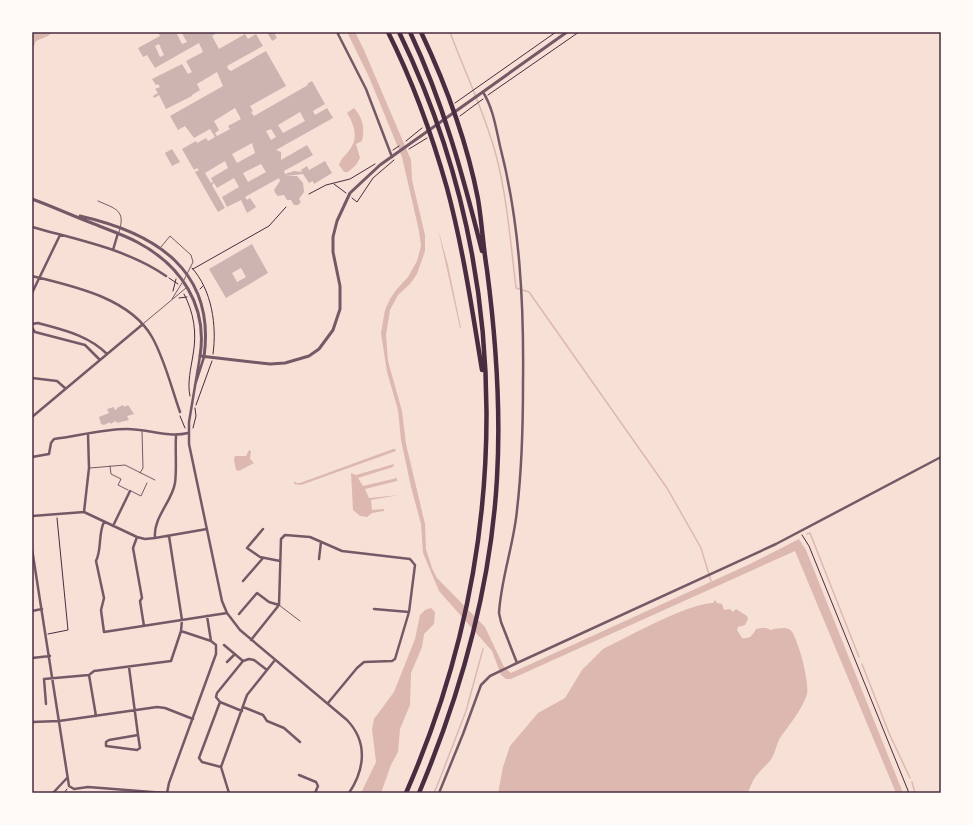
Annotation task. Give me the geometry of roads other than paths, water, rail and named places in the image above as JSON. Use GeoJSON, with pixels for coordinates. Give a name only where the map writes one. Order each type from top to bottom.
{"type":"FeatureCollection","features":[{"type":"Feature","properties":{"kind":"highway"},"geometry":{"type":"LineString","coordinates":[[388,32],[412,85],[447,189],[459,240],[486,388]]}},
{"type":"Feature","properties":{"kind":"highway"},"geometry":{"type":"LineString","coordinates":[[399,32],[442,137],[454,177],[474,260],[484,336],[486,388],[485,475],[478,543],[468,604],[464,624],[443,699],[406,793]]}},
{"type":"Feature","properties":{"kind":"highway"},"geometry":{"type":"LineString","coordinates":[[410,32],[441,105],[464,181],[486,268]]}},
{"type":"Feature","properties":{"kind":"highway"},"geometry":{"type":"LineString","coordinates":[[419,793],[453,703],[478,612],[490,544],[497,478],[498,443],[496,357],[478,198],[449,99],[421,32]]}},
{"type":"Feature","properties":{"kind":"street"},"geometry":{"type":"LineString","coordinates":[[337,32],[366,89],[390,152],[394,157]]}},
{"type":"Feature","properties":{"kind":"street"},"geometry":{"type":"LineString","coordinates":[[200,356],[270,364],[285,363],[309,356],[319,349],[333,330],[340,309],[340,286],[333,252],[337,221],[350,193],[372,172],[394,157],[407,143],[473,99],[567,32]]}},
{"type":"Feature","properties":{"kind":"street"},"geometry":{"type":"LineString","coordinates":[[483,92],[490,108],[509,183],[516,230],[521,286],[523,373],[520,475],[515,529],[499,614],[517,663]]}},
{"type":"Feature","properties":{"kind":"street"},"geometry":{"type":"LineString","coordinates":[[32,199],[74,214],[118,233],[157,254],[169,264],[187,286],[196,303],[202,332],[200,356],[192,396],[188,432],[192,459],[222,601],[227,613],[251,640],[328,703],[351,724],[362,746],[361,768],[358,778],[349,793]]}},
{"type":"Feature","properties":{"kind":"street"},"geometry":{"type":"LineString","coordinates":[[74,214],[98,220],[120,228],[160,248],[173,258],[191,281],[200,300],[207,328],[204,357],[192,396]]}},
{"type":"Feature","properties":{"kind":"street"},"geometry":{"type":"LineString","coordinates":[[32,226],[113,250],[148,263],[166,276]]}},
{"type":"Feature","properties":{"kind":"street"},"geometry":{"type":"LineString","coordinates":[[113,250],[118,233]]}},
{"type":"Feature","properties":{"kind":"street"},"geometry":{"type":"LineString","coordinates":[[32,293],[38,277],[60,235]]}},
{"type":"Feature","properties":{"kind":"street"},"geometry":{"type":"LineString","coordinates":[[32,276],[106,299],[130,312],[143,324],[158,349],[180,412]]}},
{"type":"Feature","properties":{"kind":"street"},"geometry":{"type":"LineString","coordinates":[[32,324],[38,323],[84,337],[107,354]]}},
{"type":"Feature","properties":{"kind":"street"},"geometry":{"type":"LineString","coordinates":[[32,417],[143,324]]}},
{"type":"Feature","properties":{"kind":"street"},"geometry":{"type":"LineString","coordinates":[[32,328],[35,332],[85,345],[100,360]]}},
{"type":"Feature","properties":{"kind":"street"},"geometry":{"type":"LineString","coordinates":[[32,378],[57,382],[65,388]]}},
{"type":"Feature","properties":{"kind":"street"},"geometry":{"type":"LineString","coordinates":[[32,457],[47,455],[50,453],[50,443],[54,439],[125,429],[142,430],[176,436],[188,432]]}},
{"type":"Feature","properties":{"kind":"street"},"geometry":{"type":"LineString","coordinates":[[84,512],[89,468],[88,434]]}},
{"type":"Feature","properties":{"kind":"street"},"geometry":{"type":"LineString","coordinates":[[155,538],[154,530],[175,483],[176,436]]}},
{"type":"Feature","properties":{"kind":"street"},"geometry":{"type":"LineString","coordinates":[[439,793],[481,684],[485,679],[801,532],[941,457]]}},
{"type":"Feature","properties":{"kind":"street"},"geometry":{"type":"LineString","coordinates":[[113,526],[129,490]]}},
{"type":"Feature","properties":{"kind":"street"},"geometry":{"type":"LineString","coordinates":[[32,516],[84,512],[137,537],[145,539],[207,529]]}},
{"type":"Feature","properties":{"kind":"street"},"geometry":{"type":"LineString","coordinates":[[104,522],[100,529],[99,556],[96,561],[104,598],[101,610],[104,632],[227,613]]}},
{"type":"Feature","properties":{"kind":"street"},"geometry":{"type":"LineString","coordinates":[[263,529],[248,548],[263,558],[280,561]]}},
{"type":"Feature","properties":{"kind":"street"},"geometry":{"type":"LineString","coordinates":[[251,640],[279,605],[281,539],[285,535],[310,537],[342,551],[410,559],[413,561],[415,565],[409,612],[395,659],[392,661],[364,662],[357,668],[328,703]]}},
{"type":"Feature","properties":{"kind":"street"},"geometry":{"type":"LineString","coordinates":[[46,704],[43,682],[44,679],[89,675],[94,671],[171,661],[181,631],[182,620],[169,536]]}},
{"type":"Feature","properties":{"kind":"street"},"geometry":{"type":"LineString","coordinates":[[137,537],[133,548],[139,579],[144,626]]}},
{"type":"Feature","properties":{"kind":"street"},"geometry":{"type":"LineString","coordinates":[[319,559],[321,542]]}},
{"type":"Feature","properties":{"kind":"street"},"geometry":{"type":"LineString","coordinates":[[32,549],[34,576],[42,609],[50,656],[69,786],[74,788],[88,787],[166,793],[216,654],[216,645],[211,641],[181,631]]}},
{"type":"Feature","properties":{"kind":"street"},"geometry":{"type":"LineString","coordinates":[[243,581],[263,558]]}},
{"type":"Feature","properties":{"kind":"street"},"geometry":{"type":"LineString","coordinates":[[239,614],[257,593],[269,602],[279,605]]}},
{"type":"Feature","properties":{"kind":"street"},"geometry":{"type":"LineString","coordinates":[[32,611],[42,609]]}},
{"type":"Feature","properties":{"kind":"street"},"geometry":{"type":"LineString","coordinates":[[374,609],[409,612]]}},
{"type":"Feature","properties":{"kind":"street"},"geometry":{"type":"LineString","coordinates":[[207,616],[211,641]]}},
{"type":"Feature","properties":{"kind":"street"},"geometry":{"type":"LineString","coordinates":[[224,645],[243,661]]}},
{"type":"Feature","properties":{"kind":"street"},"geometry":{"type":"LineString","coordinates":[[227,662],[235,654]]}},
{"type":"Feature","properties":{"kind":"street"},"geometry":{"type":"LineString","coordinates":[[32,658],[50,656]]}},
{"type":"Feature","properties":{"kind":"street"},"geometry":{"type":"LineString","coordinates":[[267,670],[254,660],[249,659],[243,661],[216,696],[220,702],[263,715],[267,721],[284,728],[300,742]]}},
{"type":"Feature","properties":{"kind":"street"},"geometry":{"type":"LineString","coordinates":[[229,793],[221,767],[247,695],[275,660]]}},
{"type":"Feature","properties":{"kind":"street"},"geometry":{"type":"LineString","coordinates":[[129,667],[140,748],[137,750],[108,748],[106,744],[108,740],[138,734]]}},
{"type":"Feature","properties":{"kind":"street"},"geometry":{"type":"LineString","coordinates":[[89,675],[96,716]]}},
{"type":"Feature","properties":{"kind":"street"},"geometry":{"type":"LineString","coordinates":[[220,702],[199,758],[202,762],[221,767]]}},
{"type":"Feature","properties":{"kind":"street"},"geometry":{"type":"LineString","coordinates":[[32,722],[59,721],[161,707],[193,719]]}},
{"type":"Feature","properties":{"kind":"street"},"geometry":{"type":"LineString","coordinates":[[299,775],[316,782],[318,786],[315,793]]}},
{"type":"Feature","properties":{"kind":"street"},"geometry":{"type":"LineString","coordinates":[[53,793],[67,778]]}},
{"type":"Feature","properties":{"kind":"lane"},"geometry":{"type":"LineString","coordinates":[[98,201],[119,211],[122,217],[118,233]]}},
{"type":"Feature","properties":{"kind":"lane"},"geometry":{"type":"LineString","coordinates":[[157,254],[170,236],[183,246],[193,259],[184,281],[172,299]]}},
{"type":"Feature","properties":{"kind":"lane"},"geometry":{"type":"LineString","coordinates":[[143,324],[183,291],[191,281]]}},
{"type":"Feature","properties":{"kind":"lane"},"geometry":{"type":"LineString","coordinates":[[140,473],[143,468],[142,430]]}},
{"type":"Feature","properties":{"kind":"lane"},"geometry":{"type":"LineString","coordinates":[[89,468],[125,465],[155,480]]}},
{"type":"Feature","properties":{"kind":"lane"},"geometry":{"type":"LineString","coordinates":[[110,466],[111,474],[121,479],[118,485],[141,496],[147,483]]}},
{"type":"Feature","properties":{"kind":"lane"},"geometry":{"type":"LineString","coordinates":[[279,605],[300,620]]}},
{"type":"Feature","properties":{"kind":"waterway"},"geometry":{"type":"LineString","coordinates":[[450,32],[481,108],[496,155],[506,204],[516,288],[529,292],[667,488],[701,548],[711,581]]}},
{"type":"Feature","properties":{"kind":"waterway"},"geometry":{"type":"LineString","coordinates":[[807,534],[810,533],[859,657]]}},
{"type":"Feature","properties":{"kind":"waterway"},"geometry":{"type":"LineString","coordinates":[[441,776],[466,711],[483,649]]}},
{"type":"Feature","properties":{"kind":"waterway"},"geometry":{"type":"LineString","coordinates":[[862,664],[889,733],[910,778]]}},
{"type":"Feature","properties":{"kind":"waterway"},"geometry":{"type":"LineString","coordinates":[[434,793],[441,776]]}},
{"type":"Feature","properties":{"kind":"waterway"},"geometry":{"type":"LineString","coordinates":[[912,782],[915,793]]}}]}
